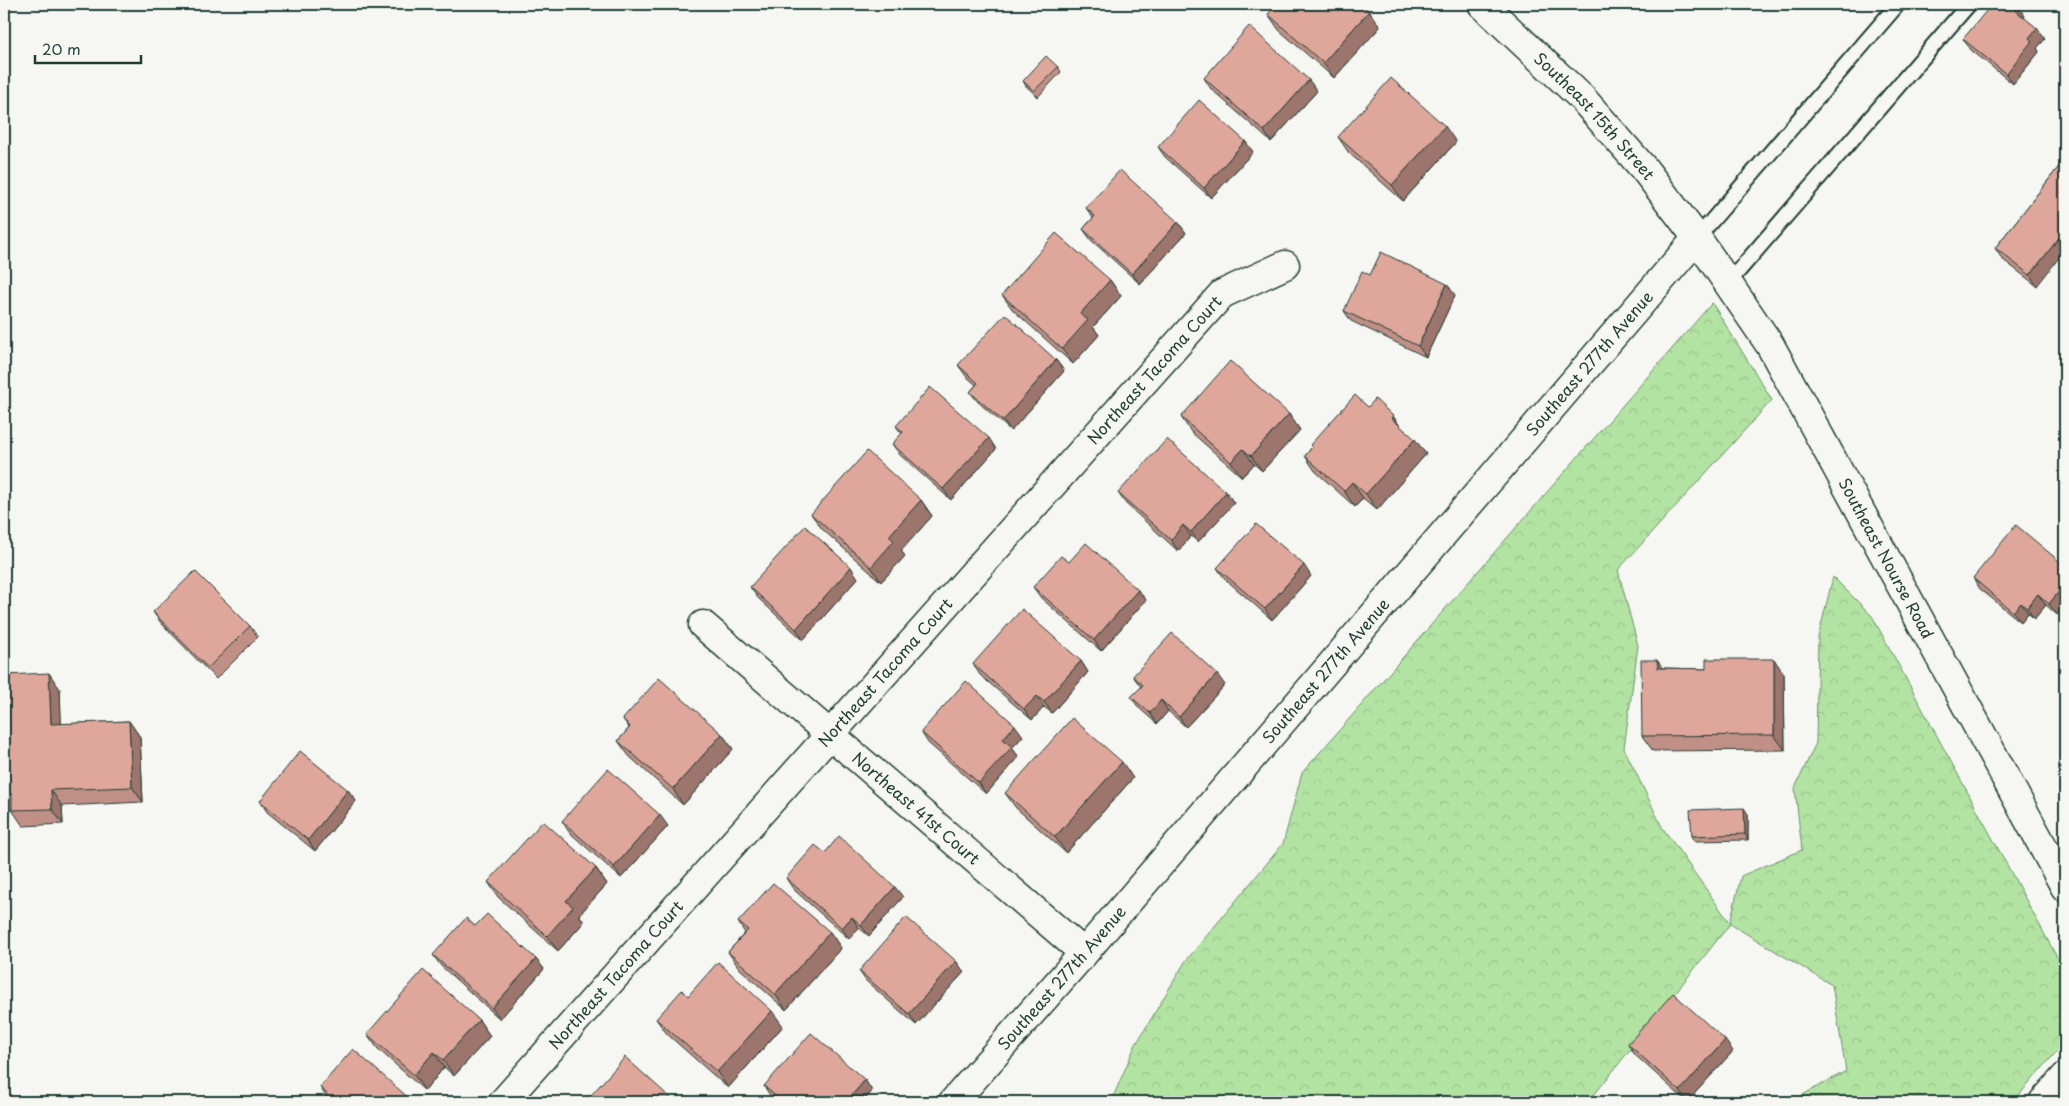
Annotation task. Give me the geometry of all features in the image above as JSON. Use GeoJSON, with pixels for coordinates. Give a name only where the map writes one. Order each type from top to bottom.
{"type":"FeatureCollection","features":[{"type":"Feature","properties":{"kind":"street","name":"Southeast 15th Street"},"geometry":{"type":"LineString","coordinates":[[1482,4],[1582,98],[1645,170],[1697,238]]}},
{"type":"Feature","properties":{"kind":"street","name":"Southeast Nourse Road"},"geometry":{"type":"LineString","coordinates":[[1697,238],[1775,354],[2065,887]]}},
{"type":"Feature","properties":{"kind":"street","name":"Southeast 277th Avenue"},"geometry":{"type":"LineString","coordinates":[[953,1102],[1084,953],[1697,238]]}},
{"type":"Feature","properties":{"kind":"street","name":"Northeast Tacoma Court"},"geometry":{"type":"LineString","coordinates":[[503,1102],[1222,294],[1285,266]]}},
{"type":"Feature","properties":{"kind":"street","name":"Northeast 41st Court"},"geometry":{"type":"LineString","coordinates":[[703,625],[1084,953]]}},
{"type":"Feature","properties":{"kind":"street"},"geometry":{"type":"LineString","coordinates":[[2043,1102],[2065,1077]]}},
{"type":"Feature","properties":{"kind":"lane"},"geometry":{"type":"LineString","coordinates":[[1697,238],[1898,4]]}},
{"type":"Feature","properties":{"kind":"lane"},"geometry":{"type":"LineString","coordinates":[[1728,283],[1969,4]]}},
{"type":"Feature","properties":{"kind":"green space"},"geometry":{"type":"Polygon","coordinates":[[[1712,303],[1772,400],[1618,570],[1638,646],[1624,748],[1662,827],[1730,923],[1741,876],[1802,850],[1795,788],[1816,743],[1818,638],[1833,577],[1872,616],[2065,972],[2065,1042],[2013,1102],[1790,1102],[1846,1071],[1832,985],[1730,924],[1594,1095],[1578,1102],[1111,1102],[1135,1046],[1185,962],[1283,844],[1302,773],[1712,303]]]}},
{"type":"Feature","properties":{"kind":"building"},"geometry":{"type":"Polygon","coordinates":[[[1278,4],[1360,4],[1369,11],[1323,63],[1268,14],[1278,4]]]}},
{"type":"Feature","properties":{"kind":"building"},"geometry":{"type":"Polygon","coordinates":[[[1992,4],[2016,4],[2018,6],[2015,10],[2037,28],[2029,38],[2032,41],[2006,74],[1963,39],[1992,4]]]}},
{"type":"Feature","properties":{"kind":"building"},"geometry":{"type":"Polygon","coordinates":[[[1249,26],[1309,80],[1264,131],[1204,78],[1249,26]]]}},
{"type":"Feature","properties":{"kind":"building"},"geometry":{"type":"Polygon","coordinates":[[[1046,56],[1058,67],[1034,91],[1023,81],[1046,56]]]}},
{"type":"Feature","properties":{"kind":"building"},"geometry":{"type":"Polygon","coordinates":[[[1391,78],[1445,126],[1392,185],[1338,137],[1391,78]]]}},
{"type":"Feature","properties":{"kind":"building"},"geometry":{"type":"Polygon","coordinates":[[[1199,100],[1245,141],[1204,188],[1158,147],[1199,100]]]}},
{"type":"Feature","properties":{"kind":"building"},"geometry":{"type":"Polygon","coordinates":[[[2061,164],[2065,167],[2065,230],[2030,275],[1995,248],[2061,164]]]}},
{"type":"Feature","properties":{"kind":"building"},"geometry":{"type":"Polygon","coordinates":[[[1120,170],[1178,222],[1132,274],[1083,229],[1095,216],[1086,208],[1120,170]]]}},
{"type":"Feature","properties":{"kind":"building"},"geometry":{"type":"Polygon","coordinates":[[[1056,233],[1110,280],[1080,314],[1088,320],[1062,349],[1002,295],[1056,233]]]}},
{"type":"Feature","properties":{"kind":"building"},"geometry":{"type":"Polygon","coordinates":[[[1381,252],[1447,284],[1418,346],[1344,311],[1362,271],[1370,275],[1381,252]]]}},
{"type":"Feature","properties":{"kind":"building"},"geometry":{"type":"Polygon","coordinates":[[[1005,314],[1056,360],[1003,421],[970,392],[978,383],[958,365],[1005,314]]]}},
{"type":"Feature","properties":{"kind":"building"},"geometry":{"type":"Polygon","coordinates":[[[1230,361],[1289,414],[1251,456],[1243,449],[1231,462],[1181,417],[1230,361]]]}},
{"type":"Feature","properties":{"kind":"building"},"geometry":{"type":"Polygon","coordinates":[[[930,387],[989,438],[943,489],[892,444],[903,432],[896,426],[930,387]]]}},
{"type":"Feature","properties":{"kind":"building"},"geometry":{"type":"Polygon","coordinates":[[[1355,395],[1368,407],[1375,399],[1393,416],[1391,418],[1415,439],[1366,494],[1352,482],[1344,491],[1305,456],[1312,447],[1310,445],[1355,395]]]}},
{"type":"Feature","properties":{"kind":"building"},"geometry":{"type":"Polygon","coordinates":[[[1167,439],[1226,492],[1191,532],[1183,525],[1171,540],[1118,493],[1167,439]]]}},
{"type":"Feature","properties":{"kind":"building"},"geometry":{"type":"Polygon","coordinates":[[[867,451],[921,500],[889,536],[894,541],[871,567],[811,514],[867,451]]]}},
{"type":"Feature","properties":{"kind":"building"},"geometry":{"type":"Polygon","coordinates":[[[1256,524],[1304,565],[1265,609],[1217,568],[1256,524]]]}},
{"type":"Feature","properties":{"kind":"building"},"geometry":{"type":"Polygon","coordinates":[[[2016,525],[2065,566],[2065,584],[2049,604],[2038,594],[2027,608],[2021,603],[2013,612],[1973,578],[2016,525]]]}},
{"type":"Feature","properties":{"kind":"building"},"geometry":{"type":"Polygon","coordinates":[[[805,526],[851,567],[796,629],[750,587],[805,526]]]}},
{"type":"Feature","properties":{"kind":"building"},"geometry":{"type":"Polygon","coordinates":[[[1086,543],[1138,590],[1094,640],[1033,587],[1061,556],[1069,562],[1086,543]]]}},
{"type":"Feature","properties":{"kind":"building"},"geometry":{"type":"Polygon","coordinates":[[[195,571],[250,626],[208,668],[153,612],[195,571]]]}},
{"type":"Feature","properties":{"kind":"building"},"geometry":{"type":"Polygon","coordinates":[[[1022,609],[1081,661],[1044,702],[1037,696],[1024,709],[973,664],[1022,609]]]}},
{"type":"Feature","properties":{"kind":"building"},"geometry":{"type":"Polygon","coordinates":[[[1172,633],[1217,674],[1179,717],[1161,700],[1150,713],[1131,697],[1143,685],[1133,676],[1172,633]]]}},
{"type":"Feature","properties":{"kind":"building"},"geometry":{"type":"Polygon","coordinates":[[[1706,659],[1774,659],[1774,735],[1642,736],[1641,660],[1657,660],[1658,668],[1706,669],[1706,659]]]}},
{"type":"Feature","properties":{"kind":"building"},"geometry":{"type":"Polygon","coordinates":[[[49,673],[51,724],[129,721],[132,787],[51,790],[52,809],[12,810],[12,794],[4,794],[4,754],[9,754],[6,675],[49,673]]]}},
{"type":"Feature","properties":{"kind":"building"},"geometry":{"type":"Polygon","coordinates":[[[659,678],[722,734],[673,789],[618,741],[630,727],[623,719],[659,678]]]}},
{"type":"Feature","properties":{"kind":"building"},"geometry":{"type":"Polygon","coordinates":[[[966,681],[1015,725],[1003,739],[1012,747],[979,783],[921,732],[966,681]]]}},
{"type":"Feature","properties":{"kind":"building"},"geometry":{"type":"Polygon","coordinates":[[[1072,718],[1122,762],[1055,837],[1005,793],[1072,718]]]}},
{"type":"Feature","properties":{"kind":"building"},"geometry":{"type":"Polygon","coordinates":[[[300,751],[348,790],[308,840],[260,801],[300,751]]]}},
{"type":"Feature","properties":{"kind":"building"},"geometry":{"type":"Polygon","coordinates":[[[608,769],[660,815],[614,867],[562,821],[608,769]]]}},
{"type":"Feature","properties":{"kind":"building"},"geometry":{"type":"Polygon","coordinates":[[[1744,808],[1745,834],[1692,836],[1690,810],[1744,808]]]}},
{"type":"Feature","properties":{"kind":"building"},"geometry":{"type":"Polygon","coordinates":[[[543,821],[596,868],[566,901],[573,907],[547,936],[488,882],[543,821]]]}},
{"type":"Feature","properties":{"kind":"building"},"geometry":{"type":"Polygon","coordinates":[[[839,836],[895,887],[861,925],[852,917],[842,928],[786,878],[815,845],[825,853],[839,836]]]}},
{"type":"Feature","properties":{"kind":"building"},"geometry":{"type":"Polygon","coordinates":[[[773,883],[830,932],[775,994],[728,952],[748,930],[738,922],[773,883]]]}},
{"type":"Feature","properties":{"kind":"building"},"geometry":{"type":"Polygon","coordinates":[[[487,914],[536,959],[492,1008],[433,955],[466,918],[475,926],[487,914]]]}},
{"type":"Feature","properties":{"kind":"building"},"geometry":{"type":"Polygon","coordinates":[[[906,917],[956,961],[909,1014],[859,971],[906,917]]]}},
{"type":"Feature","properties":{"kind":"building"},"geometry":{"type":"Polygon","coordinates":[[[718,962],[772,1011],[717,1072],[656,1019],[682,990],[688,996],[718,962]]]}},
{"type":"Feature","properties":{"kind":"building"},"geometry":{"type":"Polygon","coordinates":[[[423,970],[479,1020],[443,1060],[434,1052],[414,1075],[367,1034],[423,970]]]}},
{"type":"Feature","properties":{"kind":"building"},"geometry":{"type":"Polygon","coordinates":[[[1673,993],[1725,1040],[1680,1091],[1628,1044],[1673,993]]]}},
{"type":"Feature","properties":{"kind":"building"},"geometry":{"type":"Polygon","coordinates":[[[811,1033],[865,1080],[846,1102],[782,1102],[764,1086],[811,1033]]]}},
{"type":"Feature","properties":{"kind":"building"},"geometry":{"type":"Polygon","coordinates":[[[353,1049],[412,1101],[321,1102],[328,1095],[320,1087],[353,1049]]]}},
{"type":"Feature","properties":{"kind":"building"},"geometry":{"type":"Polygon","coordinates":[[[625,1057],[675,1102],[585,1102],[625,1057]]]}}]}
